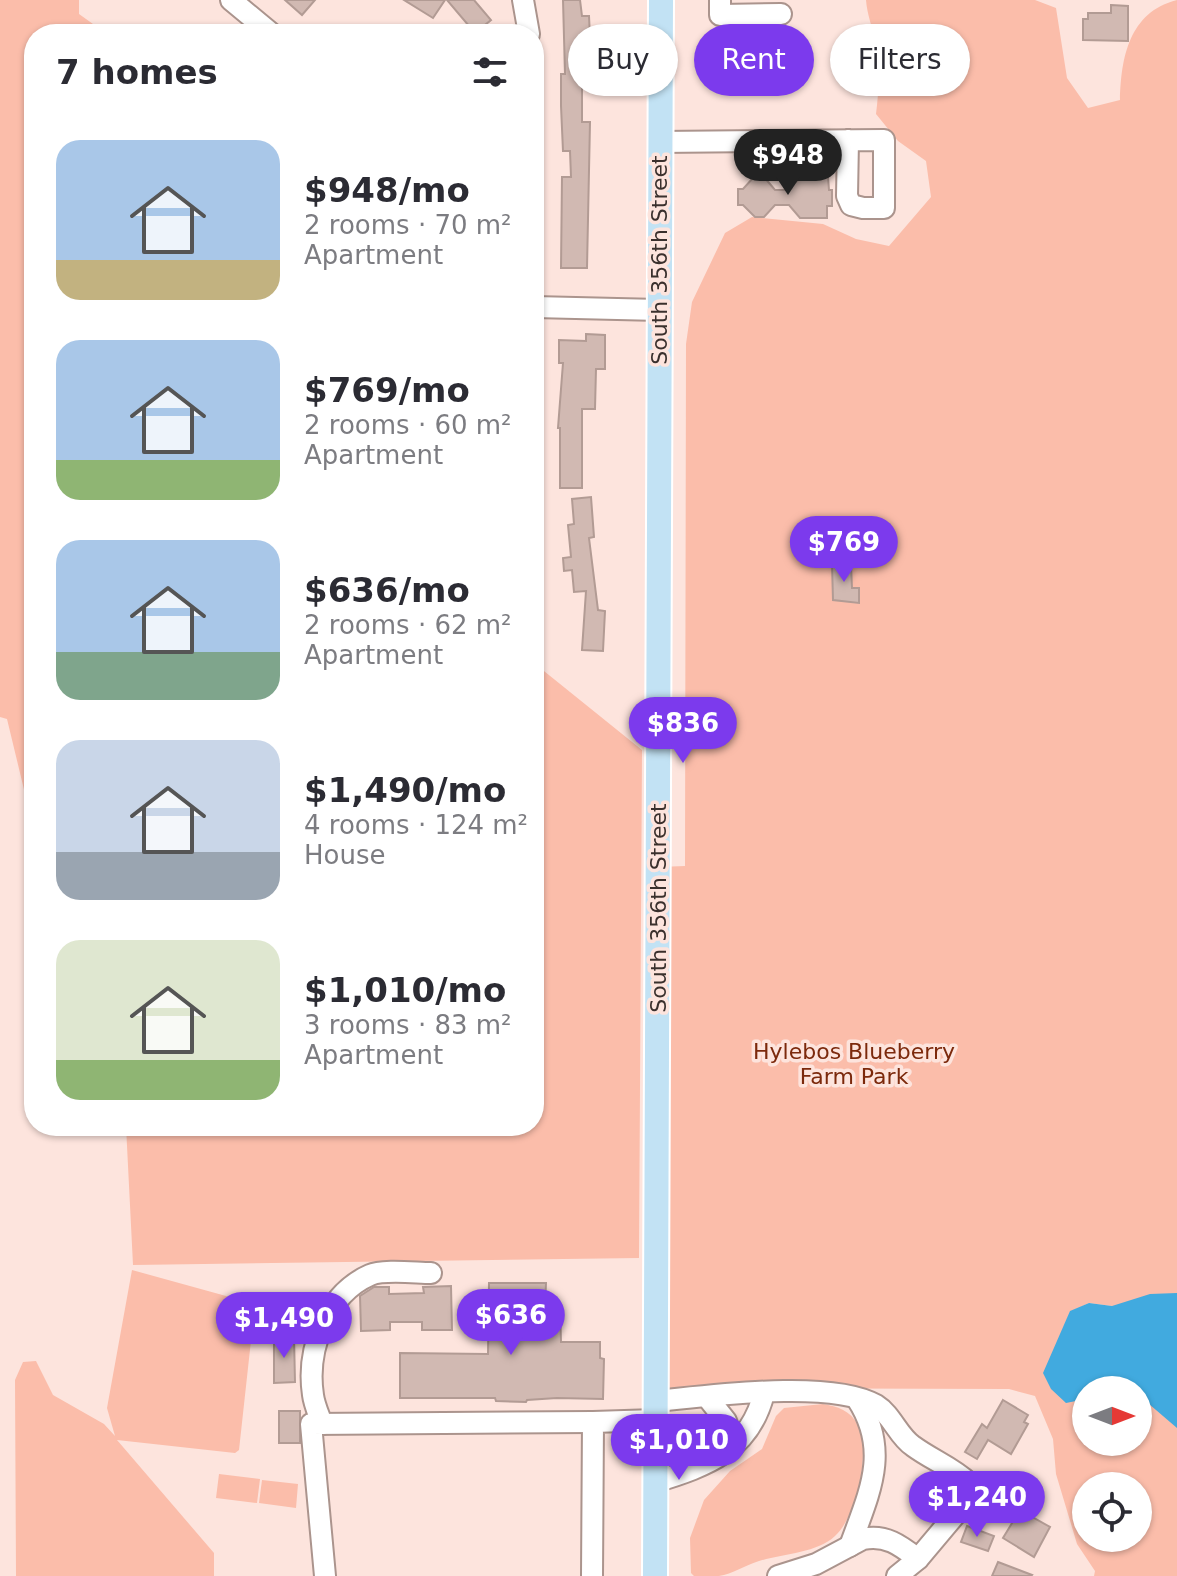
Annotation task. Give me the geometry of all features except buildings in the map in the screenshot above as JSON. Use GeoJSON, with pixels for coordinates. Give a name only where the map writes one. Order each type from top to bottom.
{"type":"FeatureCollection","features":[{"type":"Feature","properties":{"kind":"main road","name":"South 356th Street"},"geometry":{"type":"LineString","coordinates":[[655,1576],[661,0]]}},
{"type":"Feature","properties":{"kind":"street"},"geometry":{"type":"LineString","coordinates":[[231,0],[260,24]]}},
{"type":"Feature","properties":{"kind":"street"},"geometry":{"type":"LineString","coordinates":[[523,0],[527,24]]}},
{"type":"Feature","properties":{"kind":"street"},"geometry":{"type":"LineString","coordinates":[[720,0],[720,15],[781,14]]}},
{"type":"Feature","properties":{"kind":"street"},"geometry":{"type":"LineString","coordinates":[[659,142],[848,140]]}},
{"type":"Feature","properties":{"kind":"street"},"geometry":{"type":"LineString","coordinates":[[544,307],[659,310]]}},
{"type":"Feature","properties":{"kind":"street"},"geometry":{"type":"LineString","coordinates":[[322,1424],[313,1395],[313,1369],[319,1331],[344,1290],[373,1273],[431,1273]]}},
{"type":"Feature","properties":{"kind":"street"},"geometry":{"type":"LineString","coordinates":[[325,1576],[311,1424],[593,1422],[656,1411],[707,1397],[764,1393],[840,1393],[877,1406],[895,1423],[906,1440],[956,1471],[969,1483],[971,1496],[918,1559],[897,1576]]}},
{"type":"Feature","properties":{"kind":"street"},"geometry":{"type":"LineString","coordinates":[[655,1482],[706,1464],[741,1441],[759,1415],[764,1393]]}},
{"type":"Feature","properties":{"kind":"street"},"geometry":{"type":"LineString","coordinates":[[707,1397],[726,1421],[734,1445]]}},
{"type":"Feature","properties":{"kind":"street"},"geometry":{"type":"LineString","coordinates":[[850,1546],[871,1488],[876,1450],[871,1426],[857,1399]]}},
{"type":"Feature","properties":{"kind":"street"},"geometry":{"type":"LineString","coordinates":[[592,1576],[593,1422]]}},
{"type":"Feature","properties":{"kind":"street"},"geometry":{"type":"LineString","coordinates":[[876,1450],[895,1448],[906,1440]]}},
{"type":"Feature","properties":{"kind":"street"},"geometry":{"type":"LineString","coordinates":[[778,1576],[816,1564],[863,1539],[883,1538],[918,1559]]}},
{"type":"Feature","properties":{"kind":"green space"},"geometry":{"type":"Polygon","coordinates":[[[0,0],[79,0],[79,14],[93,24],[24,24],[24,790],[7,719],[0,717],[0,0]]]}},
{"type":"Feature","properties":{"kind":"green space","name":"Hylebos Blueberry Farm Park"},"geometry":{"type":"Polygon","coordinates":[[[866,0],[1035,0],[1056,8],[1067,78],[1088,108],[1120,100],[1126,53],[1138,26],[1161,6],[1177,0],[1177,1576],[1094,1576],[1095,1571],[1082,1552],[1152,1552],[1152,1472],[1072,1472],[1072,1527],[1056,1474],[1053,1439],[1035,1396],[1009,1389],[656,1388],[659,867],[685,866],[686,344],[692,302],[725,233],[752,217],[823,224],[856,239],[889,246],[931,197],[926,161],[898,141],[876,114],[877,96],[970,96],[970,24],[871,24],[866,0]]]}},
{"type":"Feature","properties":{"kind":"green space"},"geometry":{"type":"Polygon","coordinates":[[[544,671],[642,750],[639,1258],[133,1265],[127,1136],[544,1136],[544,671]]]}},
{"type":"Feature","properties":{"kind":"green space"},"geometry":{"type":"Polygon","coordinates":[[[132,1270],[255,1304],[239,1450],[235,1453],[117,1440],[214,1553],[214,1576],[16,1576],[15,1380],[23,1362],[36,1361],[53,1395],[104,1424],[115,1436],[107,1408],[132,1270]]]}},
{"type":"Feature","properties":{"kind":"green space"},"geometry":{"type":"Polygon","coordinates":[[[823,1404],[852,1416],[862,1437],[860,1483],[843,1527],[828,1542],[809,1550],[759,1561],[724,1575],[694,1576],[691,1573],[690,1538],[704,1500],[730,1471],[762,1449],[776,1416],[784,1408],[823,1404]]]}},
{"type":"Feature","properties":{"kind":"green space"},"geometry":{"type":"Polygon","coordinates":[[[219,1474],[260,1479],[257,1503],[216,1498],[219,1474]]]}},
{"type":"Feature","properties":{"kind":"green space"},"geometry":{"type":"Polygon","coordinates":[[[262,1480],[298,1484],[296,1508],[259,1503],[262,1480]]]}},
{"type":"Feature","properties":{"kind":"water"},"geometry":{"type":"Polygon","coordinates":[[[1177,1293],[1177,1428],[1152,1407],[1152,1376],[1072,1376],[1072,1402],[1066,1403],[1051,1389],[1043,1373],[1070,1311],[1089,1303],[1112,1306],[1150,1294],[1177,1293]]]}}]}
